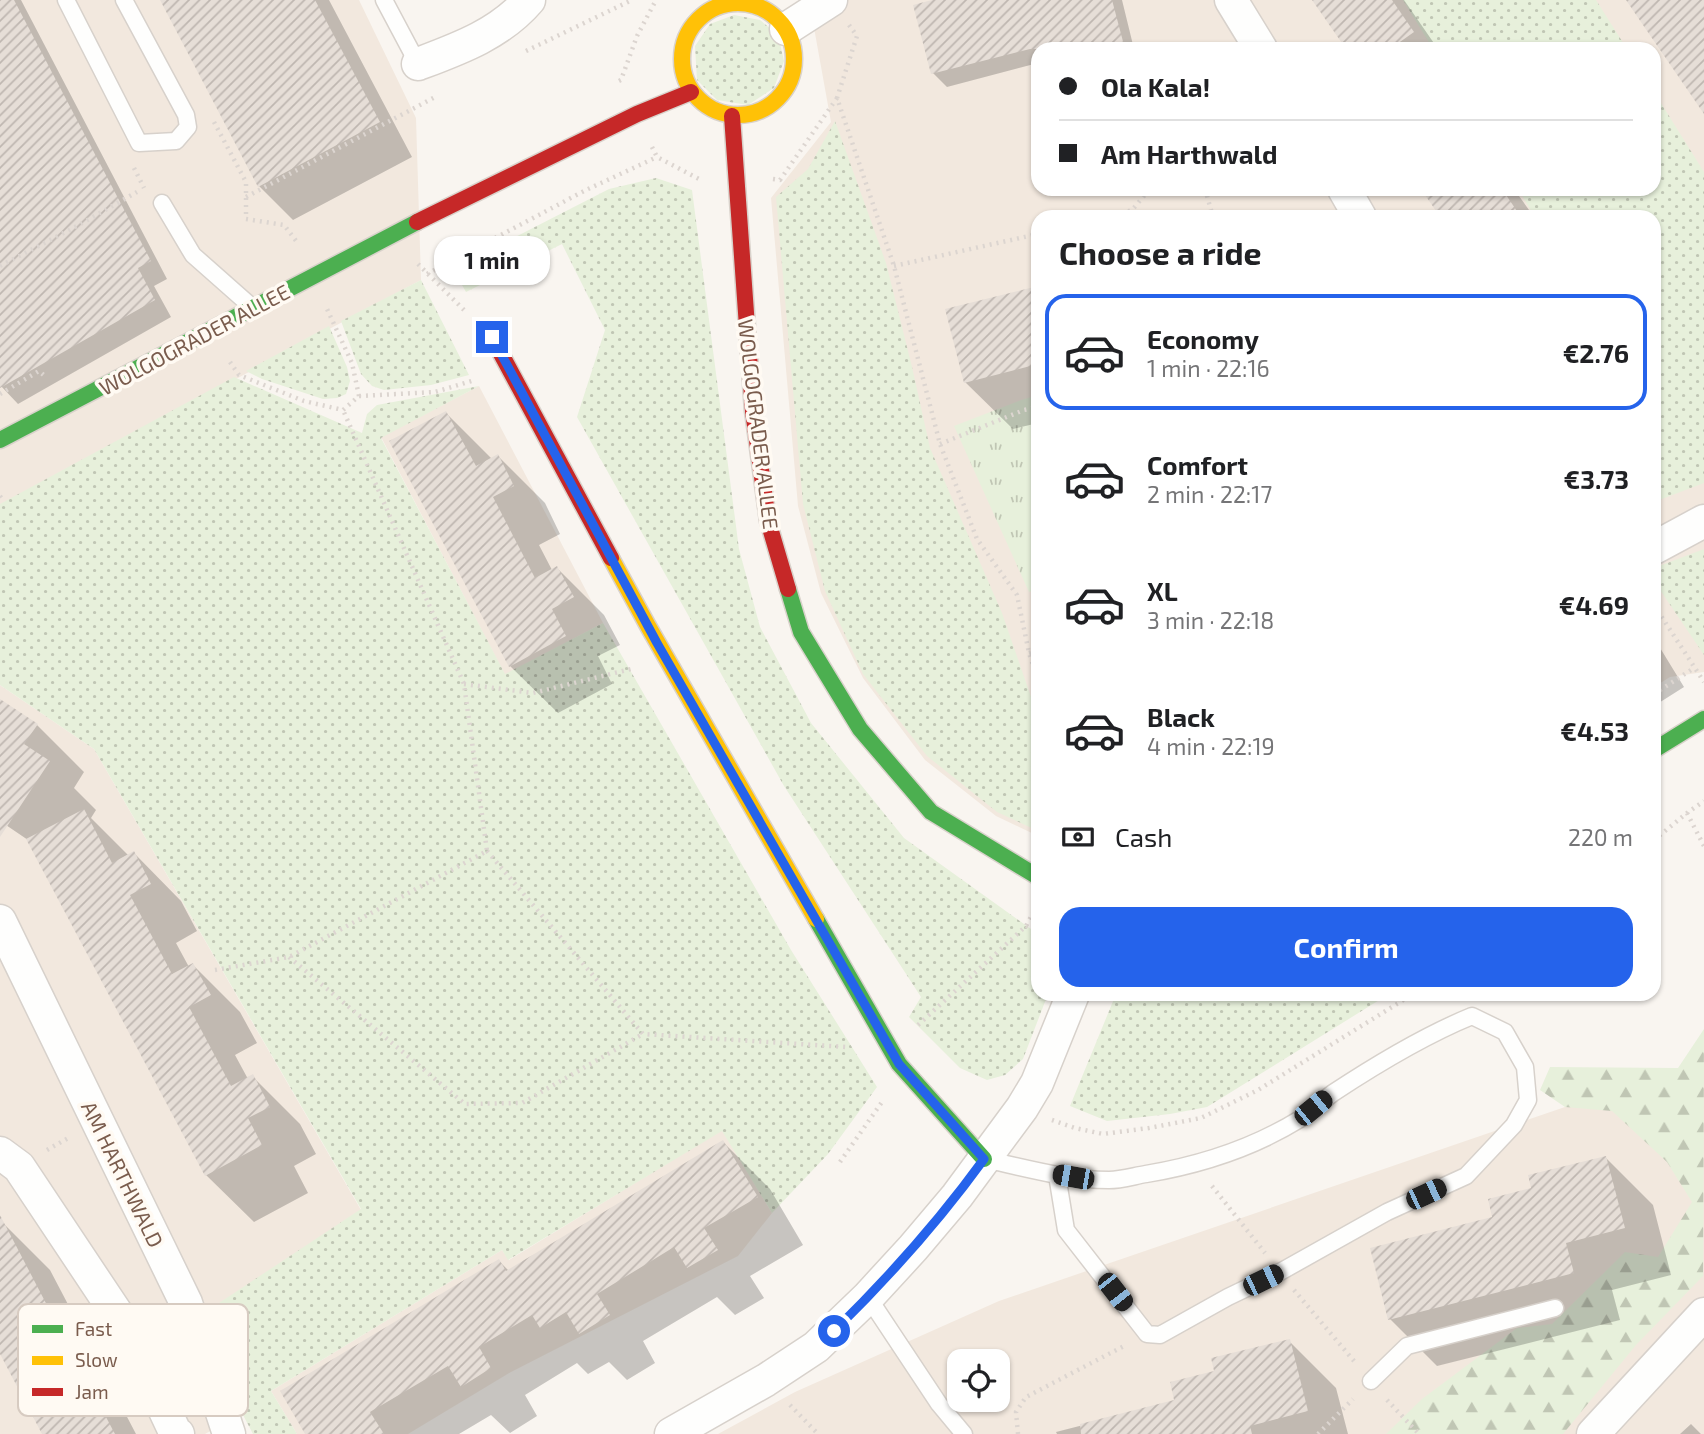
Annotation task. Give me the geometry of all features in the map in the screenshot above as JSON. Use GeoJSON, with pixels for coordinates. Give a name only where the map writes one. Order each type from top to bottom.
{"type":"FeatureCollection","features":[{"type":"Feature","properties":{"kind":"street"},"geometry":{"type":"LineString","coordinates":[[418,64],[489,34],[517,13],[529,0]]}},
{"type":"Feature","properties":{"kind":"street"},"geometry":{"type":"LineString","coordinates":[[1231,0],[1257,42]]}},
{"type":"Feature","properties":{"kind":"street"},"geometry":{"type":"LineString","coordinates":[[731,1],[745,3],[767,10],[786,29],[794,52],[793,75],[781,97],[761,111],[747,116],[732,116],[713,111],[691,92],[683,75],[682,48],[691,26],[712,9],[731,1]]}},
{"type":"Feature","properties":{"kind":"street"},"geometry":{"type":"LineString","coordinates":[[786,29],[830,1]]}},
{"type":"Feature","properties":{"kind":"street","name":"WOLGOGRADER ALLEE"},"geometry":{"type":"LineString","coordinates":[[0,440],[393,235],[625,120],[691,92]]}},
{"type":"Feature","properties":{"kind":"street","name":"WOLGOGRADER ALLEE"},"geometry":{"type":"LineString","coordinates":[[732,116],[751,386],[768,522],[801,632],[860,729],[931,812],[1031,873]]}},
{"type":"Feature","properties":{"kind":"street"},"geometry":{"type":"LineString","coordinates":[[492,337],[667,660],[899,1064],[984,1159]]}},
{"type":"Feature","properties":{"kind":"street"},"geometry":{"type":"LineString","coordinates":[[1661,544],[1704,521]]}},
{"type":"Feature","properties":{"kind":"street"},"geometry":{"type":"LineString","coordinates":[[1661,746],[1704,719]]}},
{"type":"Feature","properties":{"kind":"street","name":"AM HARTHWALD"},"geometry":{"type":"LineString","coordinates":[[0,921],[186,1304]]}},
{"type":"Feature","properties":{"kind":"street"},"geometry":{"type":"LineString","coordinates":[[671,1434],[816,1348],[868,1297],[957,1196],[1021,1108],[1037,1083],[1070,1001]]}},
{"type":"Feature","properties":{"kind":"street"},"geometry":{"type":"LineString","coordinates":[[0,1153],[19,1167],[110,1304]]}},
{"type":"Feature","properties":{"kind":"street"},"geometry":{"type":"LineString","coordinates":[[1593,1434],[1704,1314]]}},
{"type":"Feature","properties":{"kind":"street"},"geometry":{"type":"LineString","coordinates":[[167,1416],[178,1434]]}},
{"type":"Feature","properties":{"kind":"street","name":"AM HARTHWALD"},"geometry":{"type":"LineString","coordinates":[[223,1416],[229,1434]]}},
{"type":"Feature","properties":{"kind":"lane"},"geometry":{"type":"LineString","coordinates":[[66,0],[139,143],[176,141],[188,127],[186,114],[124,0]]}},
{"type":"Feature","properties":{"kind":"lane"},"geometry":{"type":"LineString","coordinates":[[384,0],[418,64]]}},
{"type":"Feature","properties":{"kind":"lane"},"geometry":{"type":"LineString","coordinates":[[162,203],[193,255],[253,308]]}},
{"type":"Feature","properties":{"kind":"lane"},"geometry":{"type":"LineString","coordinates":[[984,1159],[1057,1175],[1111,1180],[1194,1163],[1257,1142],[1301,1118],[1363,1073],[1439,1030],[1472,1016],[1505,1032],[1525,1067],[1528,1101],[1514,1125],[1466,1176],[1387,1212],[1160,1335],[1147,1334],[1066,1230],[1057,1175]]}},
{"type":"Feature","properties":{"kind":"lane"},"geometry":{"type":"LineString","coordinates":[[868,1297],[939,1405],[964,1434]]}},
{"type":"Feature","properties":{"kind":"lane"},"geometry":{"type":"LineString","coordinates":[[1371,1381],[1406,1346],[1555,1308]]}},
{"type":"Feature","properties":{"kind":"path"},"geometry":{"type":"LineString","coordinates":[[520,54],[632,0]]}},
{"type":"Feature","properties":{"kind":"path"},"geometry":{"type":"LineString","coordinates":[[830,1],[857,36],[837,97],[894,266],[940,444],[977,539],[1017,595],[1031,659]]}},
{"type":"Feature","properties":{"kind":"path"},"geometry":{"type":"LineString","coordinates":[[246,197],[447,90]]}},
{"type":"Feature","properties":{"kind":"path"},"geometry":{"type":"LineString","coordinates":[[427,274],[586,190],[657,157]]}},
{"type":"Feature","properties":{"kind":"path"},"geometry":{"type":"LineString","coordinates":[[0,266],[145,188],[132,164]]}},
{"type":"Feature","properties":{"kind":"path"},"geometry":{"type":"LineString","coordinates":[[1132,210],[1144,196]]}},
{"type":"Feature","properties":{"kind":"path"},"geometry":{"type":"LineString","coordinates":[[246,219],[284,225],[299,244]]}},
{"type":"Feature","properties":{"kind":"path"},"geometry":{"type":"LineString","coordinates":[[393,235],[427,274],[492,337]]}},
{"type":"Feature","properties":{"kind":"path"},"geometry":{"type":"LineString","coordinates":[[894,266],[1031,236]]}},
{"type":"Feature","properties":{"kind":"path"},"geometry":{"type":"LineString","coordinates":[[313,276],[352,363],[359,396]]}},
{"type":"Feature","properties":{"kind":"path"},"geometry":{"type":"LineString","coordinates":[[208,332],[239,375],[304,401],[344,410]]}},
{"type":"Feature","properties":{"kind":"path"},"geometry":{"type":"LineString","coordinates":[[344,410],[359,396],[435,393],[509,370]]}},
{"type":"Feature","properties":{"kind":"path"},"geometry":{"type":"LineString","coordinates":[[940,444],[1031,408]]}},
{"type":"Feature","properties":{"kind":"path"},"geometry":{"type":"LineString","coordinates":[[344,410],[464,684],[487,851],[643,1034]]}},
{"type":"Feature","properties":{"kind":"path"},"geometry":{"type":"LineString","coordinates":[[1661,616],[1704,683]]}},
{"type":"Feature","properties":{"kind":"path"},"geometry":{"type":"LineString","coordinates":[[464,684],[533,693],[667,660]]}},
{"type":"Feature","properties":{"kind":"path"},"geometry":{"type":"LineString","coordinates":[[1661,689],[1694,668]]}},
{"type":"Feature","properties":{"kind":"path"},"geometry":{"type":"LineString","coordinates":[[1661,834],[1704,801]]}},
{"type":"Feature","properties":{"kind":"path"},"geometry":{"type":"LineString","coordinates":[[1687,813],[1704,846]]}},
{"type":"Feature","properties":{"kind":"path"},"geometry":{"type":"LineString","coordinates":[[215,970],[289,957],[487,851]]}},
{"type":"Feature","properties":{"kind":"path"},"geometry":{"type":"LineString","coordinates":[[289,957],[464,1104],[522,1103],[643,1034],[891,1050],[1026,926],[1031,917]]}},
{"type":"Feature","properties":{"kind":"path"},"geometry":{"type":"LineString","coordinates":[[1026,926],[1031,928]]}},
{"type":"Feature","properties":{"kind":"path"},"geometry":{"type":"LineString","coordinates":[[1021,1108],[1075,1128],[1103,1134],[1201,1118],[1258,1090],[1402,1001]]}},
{"type":"Feature","properties":{"kind":"path"},"geometry":{"type":"LineString","coordinates":[[840,1162],[905,1070]]}},
{"type":"Feature","properties":{"kind":"path"},"geometry":{"type":"LineString","coordinates":[[43,1153],[97,1120]]}},
{"type":"Feature","properties":{"kind":"path"},"geometry":{"type":"LineString","coordinates":[[1194,1163],[1307,1306],[1419,1434]]}},
{"type":"Feature","properties":{"kind":"path"},"geometry":{"type":"LineString","coordinates":[[1018,1434],[1016,1412],[1026,1397],[1147,1334]]}},
{"type":"Feature","properties":{"kind":"path"},"geometry":{"type":"LineString","coordinates":[[766,1380],[818,1434]]}},
{"type":"Feature","properties":{"kind":"path"},"geometry":{"type":"LineString","coordinates":[[1318,1434],[1371,1381]]}},
{"type":"Feature","properties":{"kind":"shaded area"},"geometry":{"type":"Polygon","coordinates":[[[0,0],[359,0],[416,118],[421,280],[0,505],[0,0]]]}},
{"type":"Feature","properties":{"kind":"shaded area"},"geometry":{"type":"Polygon","coordinates":[[[809,0],[1704,0],[1704,672],[1670,677],[1661,683],[1661,210],[1031,210],[1031,833],[996,816],[925,760],[863,678],[821,593],[798,506],[771,198],[831,122],[809,0]]]}},
{"type":"Feature","properties":{"kind":"shaded area"},"geometry":{"type":"Polygon","coordinates":[[[479,386],[603,623],[505,675],[381,437],[479,386]]]}},
{"type":"Feature","properties":{"kind":"shaded area"},"geometry":{"type":"Polygon","coordinates":[[[0,685],[94,749],[361,1210],[219,1304],[18,1304],[18,1416],[237,1416],[205,1434],[0,1434],[0,685]]]}},
{"type":"Feature","properties":{"kind":"shaded area"},"geometry":{"type":"Polygon","coordinates":[[[1704,1063],[1704,1434],[718,1434],[795,1392],[999,1301],[1565,1107],[1704,1063]]]}},
{"type":"Feature","properties":{"kind":"shaded area"},"geometry":{"type":"Polygon","coordinates":[[[722,1130],[772,1213],[738,1256],[511,1372],[408,1434],[297,1434],[271,1391],[502,1250],[509,1260],[722,1130]]]}},
{"type":"Feature","properties":{"kind":"green space"},"geometry":{"type":"Polygon","coordinates":[[[1403,0],[1596,0],[1623,42],[1429,42],[1403,0]]]}},
{"type":"Feature","properties":{"kind":"green space"},"geometry":{"type":"Polygon","coordinates":[[[734,15],[760,20],[778,35],[784,61],[774,88],[748,105],[717,100],[697,80],[695,46],[710,24],[734,15]]]}},
{"type":"Feature","properties":{"kind":"green space"},"geometry":{"type":"Polygon","coordinates":[[[1661,103],[1704,172],[1704,483],[1661,499],[1661,210],[1531,210],[1522,196],[1661,196],[1661,103]]]}},
{"type":"Feature","properties":{"kind":"green space"},"geometry":{"type":"Polygon","coordinates":[[[835,121],[886,263],[930,448],[1002,613],[1031,697],[1031,828],[997,812],[927,756],[863,674],[825,591],[803,504],[776,197],[808,169],[835,121]]]}},
{"type":"Feature","properties":{"kind":"green space"},"geometry":{"type":"Polygon","coordinates":[[[656,178],[692,190],[739,549],[760,627],[811,723],[904,838],[1031,929],[1031,1001],[1045,1001],[1023,1059],[1005,1075],[987,1080],[960,1068],[909,1017],[921,997],[784,786],[577,417],[605,330],[562,244],[466,292],[453,269],[609,189],[656,178]]]}},
{"type":"Feature","properties":{"kind":"green space"},"geometry":{"type":"Polygon","coordinates":[[[421,280],[469,375],[431,385],[384,390],[372,386],[361,374],[341,321],[421,280]]]}},
{"type":"Feature","properties":{"kind":"green space"},"geometry":{"type":"Polygon","coordinates":[[[329,326],[347,367],[350,381],[346,394],[323,399],[246,371],[329,326]]]}},
{"type":"Feature","properties":{"kind":"green space"},"geometry":{"type":"Polygon","coordinates":[[[234,377],[362,433],[367,414],[377,405],[479,386],[381,438],[505,674],[603,623],[791,950],[877,1087],[828,1154],[772,1213],[722,1131],[508,1260],[502,1250],[271,1391],[297,1434],[253,1434],[244,1416],[248,1416],[248,1304],[218,1304],[361,1209],[94,749],[0,685],[0,504],[234,377]]]}},
{"type":"Feature","properties":{"kind":"green space"},"geometry":{"type":"Polygon","coordinates":[[[1031,397],[1029,592],[954,426],[1031,397]]]}},
{"type":"Feature","properties":{"kind":"green space"},"geometry":{"type":"Polygon","coordinates":[[[1704,549],[1704,655],[1661,591],[1661,565],[1704,549]]]}},
{"type":"Feature","properties":{"kind":"green space"},"geometry":{"type":"Polygon","coordinates":[[[1113,1001],[1378,1001],[1207,1107],[1107,1121],[1070,1106],[1113,1001]]]}},
{"type":"Feature","properties":{"kind":"green space"},"geometry":{"type":"Polygon","coordinates":[[[1704,1029],[1703,1276],[1636,1345],[1563,1434],[1386,1434],[1422,1399],[1517,1328],[1552,1324],[1625,1252],[1658,1257],[1692,1202],[1667,1162],[1612,1111],[1565,1107],[1540,1090],[1550,1067],[1678,1068],[1704,1029]]]}},
{"type":"Feature","properties":{"kind":"building"},"geometry":{"type":"Polygon","coordinates":[[[0,0],[14,0],[151,261],[138,268],[155,300],[0,388],[0,0]]]}},
{"type":"Feature","properties":{"kind":"building"},"geometry":{"type":"Polygon","coordinates":[[[160,0],[315,0],[380,122],[258,187],[160,0]]]}},
{"type":"Feature","properties":{"kind":"building"},"geometry":{"type":"Polygon","coordinates":[[[932,0],[1112,0],[1123,42],[1031,42],[1031,49],[931,74],[913,5],[932,0]]]}},
{"type":"Feature","properties":{"kind":"building"},"geometry":{"type":"Polygon","coordinates":[[[1312,0],[1392,0],[1414,32],[1400,42],[1341,42],[1312,0]]]}},
{"type":"Feature","properties":{"kind":"building"},"geometry":{"type":"Polygon","coordinates":[[[1626,0],[1704,0],[1704,114],[1661,51],[1661,42],[1655,42],[1626,0]]]}},
{"type":"Feature","properties":{"kind":"building"},"geometry":{"type":"Polygon","coordinates":[[[1426,196],[1507,196],[1516,210],[1435,210],[1426,196]]]}},
{"type":"Feature","properties":{"kind":"building"},"geometry":{"type":"Polygon","coordinates":[[[1031,288],[1031,366],[964,383],[945,309],[1031,288]]]}},
{"type":"Feature","properties":{"kind":"building"},"geometry":{"type":"Polygon","coordinates":[[[446,411],[476,466],[498,454],[514,486],[493,497],[535,578],[557,566],[574,597],[552,609],[566,636],[509,667],[389,441],[446,411]]]}},
{"type":"Feature","properties":{"kind":"building"},"geometry":{"type":"Polygon","coordinates":[[[0,699],[38,724],[24,744],[50,761],[0,837],[0,699]]]}},
{"type":"Feature","properties":{"kind":"building"},"geometry":{"type":"Polygon","coordinates":[[[84,809],[112,863],[134,851],[151,884],[130,895],[172,974],[193,963],[211,995],[189,1007],[231,1086],[253,1074],[270,1107],[248,1118],[262,1145],[205,1176],[26,839],[84,809]]]}},
{"type":"Feature","properties":{"kind":"building"},"geometry":{"type":"Polygon","coordinates":[[[723,1140],[758,1197],[704,1228],[718,1250],[687,1268],[674,1247],[597,1294],[610,1315],[579,1334],[566,1312],[540,1328],[532,1315],[479,1347],[491,1368],[461,1387],[448,1366],[370,1412],[384,1434],[305,1434],[280,1391],[499,1259],[506,1271],[723,1140]]]}},
{"type":"Feature","properties":{"kind":"building"},"geometry":{"type":"Polygon","coordinates":[[[1606,1156],[1625,1228],[1566,1243],[1574,1273],[1388,1320],[1370,1248],[1492,1217],[1488,1199],[1531,1188],[1528,1175],[1606,1156]]]}},
{"type":"Feature","properties":{"kind":"building"},"geometry":{"type":"Polygon","coordinates":[[[0,1215],[47,1304],[18,1304],[18,1388],[0,1354],[0,1215]]]}},
{"type":"Feature","properties":{"kind":"building"},"geometry":{"type":"Polygon","coordinates":[[[1290,1339],[1308,1411],[1250,1426],[1252,1434],[1081,1434],[1080,1424],[1174,1400],[1170,1382],[1214,1371],[1211,1358],[1290,1339]]]}},
{"type":"Feature","properties":{"kind":"building"},"geometry":{"type":"Polygon","coordinates":[[[33,1416],[106,1416],[115,1434],[42,1434],[33,1416]]]}},
{"type":"Feature","properties":{"kind":"traffic: fast"},"geometry":{"type":"LineString","coordinates":[[0,440],[417,222]]}},
{"type":"Feature","properties":{"kind":"traffic: fast"},"geometry":{"type":"LineString","coordinates":[[788,589],[801,632],[860,729],[931,812],[1031,873]]}},
{"type":"Feature","properties":{"kind":"traffic: fast"},"geometry":{"type":"LineString","coordinates":[[1661,746],[1704,719]]}},
{"type":"Feature","properties":{"kind":"traffic: fast"},"geometry":{"type":"LineString","coordinates":[[816,919],[899,1064],[984,1159]]}},
{"type":"Feature","properties":{"kind":"traffic: slow"},"geometry":{"type":"LineString","coordinates":[[738,3],[760,7],[778,19],[790,37],[794,59],[790,81],[778,99],[760,111],[738,115],[716,111],[698,99],[686,81],[682,59],[686,37],[698,19],[716,7],[738,3]]}},
{"type":"Feature","properties":{"kind":"traffic: slow"},"geometry":{"type":"LineString","coordinates":[[611,558],[816,919]]}},
{"type":"Feature","properties":{"kind":"traffic: jam"},"geometry":{"type":"LineString","coordinates":[[417,222],[637,114],[691,92]]}},
{"type":"Feature","properties":{"kind":"traffic: jam"},"geometry":{"type":"LineString","coordinates":[[732,116],[753,411],[768,521],[788,589]]}},
{"type":"Feature","properties":{"kind":"traffic: jam"},"geometry":{"type":"LineString","coordinates":[[492,337],[611,558]]}},
{"type":"Feature","properties":{"kind":"route"},"geometry":{"type":"LineString","coordinates":[[492,337],[657,643],[899,1064],[984,1159],[913,1248],[834,1331]]}}]}
